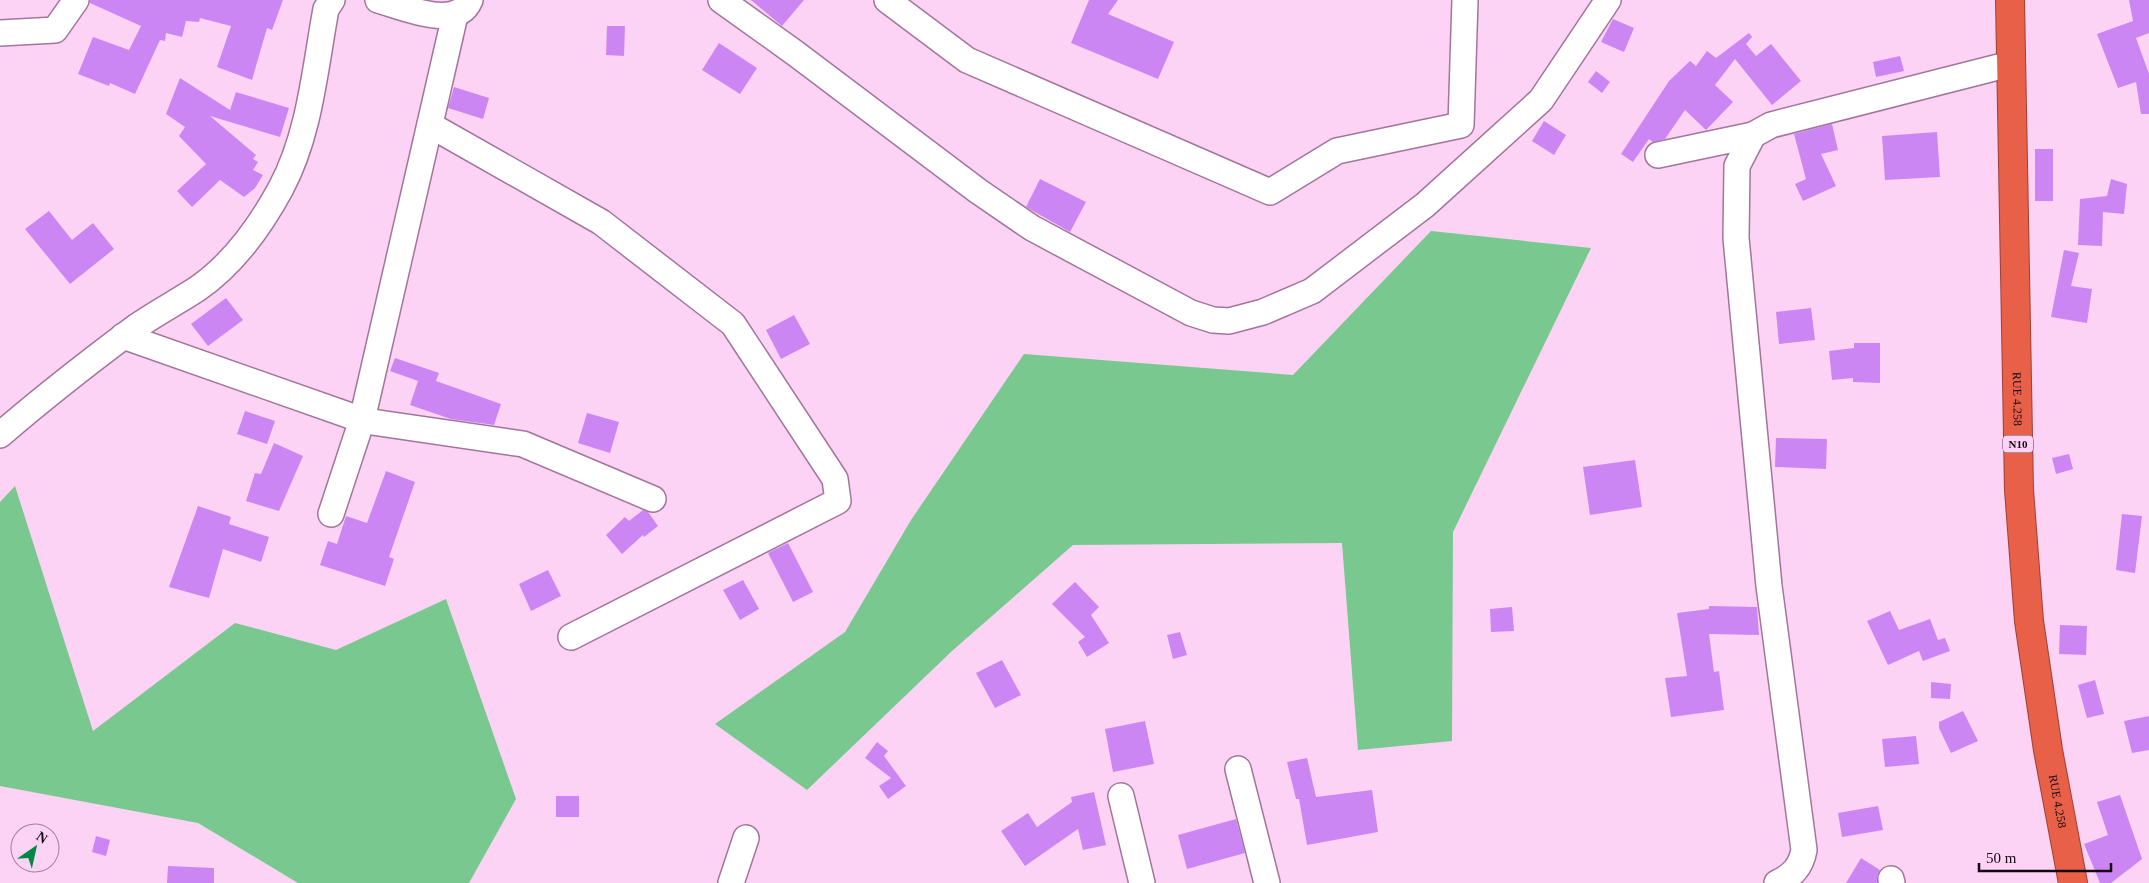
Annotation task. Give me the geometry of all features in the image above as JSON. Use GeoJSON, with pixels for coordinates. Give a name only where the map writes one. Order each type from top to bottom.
{"type":"FeatureCollection","features":[{"type":"Feature","properties":{"kind":"highway","name":"RUE 4.258"},"geometry":{"type":"LineString","coordinates":[[2010,0],[2019,490],[2032,639],[2048,750],[2074,883]]}},
{"type":"Feature","properties":{"kind":"street"},"geometry":{"type":"LineString","coordinates":[[0,33],[55,30],[76,0]]}},
{"type":"Feature","properties":{"kind":"street"},"geometry":{"type":"LineString","coordinates":[[0,435],[60,383],[123,336],[158,311],[197,289],[217,272],[248,238],[281,187],[304,131],[326,9],[332,0]]}},
{"type":"Feature","properties":{"kind":"street"},"geometry":{"type":"LineString","coordinates":[[378,0],[442,17],[463,8]]}},
{"type":"Feature","properties":{"kind":"street"},"geometry":{"type":"LineString","coordinates":[[721,0],[795,52],[978,191],[1032,228],[1191,313],[1213,320],[1229,321],[1263,312],[1312,291],[1425,205],[1541,100],[1608,0]]}},
{"type":"Feature","properties":{"kind":"street"},"geometry":{"type":"LineString","coordinates":[[887,0],[967,60],[1270,192],[1338,151],[1461,125],[1465,0]]}},
{"type":"Feature","properties":{"kind":"street"},"geometry":{"type":"LineString","coordinates":[[331,514],[362,420],[430,125],[463,8]]}},
{"type":"Feature","properties":{"kind":"street"},"geometry":{"type":"LineString","coordinates":[[1658,156],[1753,135],[1772,125],[2010,64]]}},
{"type":"Feature","properties":{"kind":"street"},"geometry":{"type":"LineString","coordinates":[[430,125],[600,222],[733,324],[835,479],[838,501],[571,637]]}},
{"type":"Feature","properties":{"kind":"street"},"geometry":{"type":"LineString","coordinates":[[1753,135],[1737,166],[1736,238],[1769,586],[1804,850],[1802,861],[1796,871],[1777,883]]}},
{"type":"Feature","properties":{"kind":"street"},"geometry":{"type":"LineString","coordinates":[[123,336],[362,420],[523,444],[654,498]]}},
{"type":"Feature","properties":{"kind":"street"},"geometry":{"type":"LineString","coordinates":[[1238,769],[1267,883]]}},
{"type":"Feature","properties":{"kind":"street"},"geometry":{"type":"LineString","coordinates":[[1121,796],[1142,883]]}},
{"type":"Feature","properties":{"kind":"street"},"geometry":{"type":"LineString","coordinates":[[731,883],[746,838]]}},
{"type":"Feature","properties":{"kind":"green space"},"geometry":{"type":"Polygon","coordinates":[[[1431,231],[1591,248],[1453,532],[1452,741],[1358,750],[1342,543],[1073,545],[952,651],[807,790],[715,724],[845,632],[911,520],[1024,354],[1293,375],[1431,231]]]}},
{"type":"Feature","properties":{"kind":"green space"},"geometry":{"type":"Polygon","coordinates":[[[15,486],[93,731],[235,623],[336,650],[446,599],[516,799],[469,883],[298,883],[198,823],[0,786],[0,502],[15,486]]]}},
{"type":"Feature","properties":{"kind":"building"},"geometry":{"type":"Polygon","coordinates":[[[90,0],[283,0],[272,30],[267,28],[252,80],[217,67],[231,26],[200,18],[199,22],[186,21],[182,37],[166,33],[165,41],[160,40],[135,94],[110,83],[109,86],[78,74],[93,37],[129,50],[141,26],[90,3],[90,0]]]}},
{"type":"Feature","properties":{"kind":"building"},"geometry":{"type":"Polygon","coordinates":[[[751,0],[804,0],[782,26],[751,0]]]}},
{"type":"Feature","properties":{"kind":"building"},"geometry":{"type":"Polygon","coordinates":[[[1089,0],[1118,0],[1108,14],[1174,42],[1158,79],[1071,43],[1089,0]]]}},
{"type":"Feature","properties":{"kind":"building"},"geometry":{"type":"Polygon","coordinates":[[[2129,0],[2149,0],[2149,33],[2136,38],[2149,74],[2149,114],[2141,114],[2136,82],[2118,88],[2097,34],[2133,21],[2129,0]]]}},
{"type":"Feature","properties":{"kind":"building"},"geometry":{"type":"Polygon","coordinates":[[[1613,19],[1634,28],[1624,52],[1601,42],[1613,19]]]}},
{"type":"Feature","properties":{"kind":"building"},"geometry":{"type":"Polygon","coordinates":[[[607,26],[625,26],[624,56],[606,55],[607,26]]]}},
{"type":"Feature","properties":{"kind":"building"},"geometry":{"type":"Polygon","coordinates":[[[1749,33],[1752,37],[1746,44],[1756,56],[1771,44],[1801,81],[1772,105],[1735,59],[1715,85],[1733,102],[1706,130],[1685,110],[1665,139],[1653,142],[1649,139],[1633,162],[1621,154],[1669,81],[1690,61],[1696,66],[1707,51],[1716,58],[1749,33]]]}},
{"type":"Feature","properties":{"kind":"building"},"geometry":{"type":"Polygon","coordinates":[[[719,43],[757,68],[740,94],[702,70],[719,43]]]}},
{"type":"Feature","properties":{"kind":"building"},"geometry":{"type":"Polygon","coordinates":[[[1900,56],[1904,71],[1876,77],[1873,62],[1900,56]]]}},
{"type":"Feature","properties":{"kind":"building"},"geometry":{"type":"Polygon","coordinates":[[[1596,71],[1610,82],[1602,93],[1588,82],[1596,71]]]}},
{"type":"Feature","properties":{"kind":"building"},"geometry":{"type":"Polygon","coordinates":[[[180,78],[230,110],[236,92],[289,108],[280,137],[210,116],[256,155],[253,159],[258,162],[253,170],[263,175],[255,188],[244,197],[220,180],[192,207],[177,191],[206,164],[179,136],[185,127],[166,114],[180,78]]]}},
{"type":"Feature","properties":{"kind":"building"},"geometry":{"type":"Polygon","coordinates":[[[454,87],[489,98],[483,119],[448,108],[454,87]]]}},
{"type":"Feature","properties":{"kind":"building"},"geometry":{"type":"Polygon","coordinates":[[[1544,121],[1566,135],[1554,155],[1532,141],[1544,121]]]}},
{"type":"Feature","properties":{"kind":"building"},"geometry":{"type":"Polygon","coordinates":[[[1832,124],[1838,150],[1821,154],[1836,186],[1803,201],[1795,184],[1806,179],[1794,134],[1832,124]]]}},
{"type":"Feature","properties":{"kind":"building"},"geometry":{"type":"Polygon","coordinates":[[[1937,132],[1940,177],[1885,180],[1882,136],[1937,132]]]}},
{"type":"Feature","properties":{"kind":"building"},"geometry":{"type":"Polygon","coordinates":[[[2035,149],[2053,149],[2053,201],[2035,201],[2035,149]]]}},
{"type":"Feature","properties":{"kind":"building"},"geometry":{"type":"Polygon","coordinates":[[[1040,179],[1086,202],[1070,232],[1026,207],[1040,179]]]}},
{"type":"Feature","properties":{"kind":"building"},"geometry":{"type":"Polygon","coordinates":[[[2111,179],[2127,184],[2124,214],[2103,212],[2102,246],[2078,245],[2080,199],[2107,196],[2111,179]]]}},
{"type":"Feature","properties":{"kind":"building"},"geometry":{"type":"Polygon","coordinates":[[[49,211],[72,240],[93,223],[114,249],[70,284],[25,229],[49,211]]]}},
{"type":"Feature","properties":{"kind":"building"},"geometry":{"type":"Polygon","coordinates":[[[2064,250],[2079,253],[2071,286],[2092,289],[2087,323],[2051,317],[2064,250]]]}},
{"type":"Feature","properties":{"kind":"building"},"geometry":{"type":"Polygon","coordinates":[[[226,298],[243,320],[208,346],[191,324],[226,298]]]}},
{"type":"Feature","properties":{"kind":"building"},"geometry":{"type":"Polygon","coordinates":[[[1811,308],[1815,340],[1779,344],[1776,312],[1811,308]]]}},
{"type":"Feature","properties":{"kind":"building"},"geometry":{"type":"Polygon","coordinates":[[[794,315],[810,344],[781,359],[766,330],[794,315]]]}},
{"type":"Feature","properties":{"kind":"building"},"geometry":{"type":"Polygon","coordinates":[[[1854,343],[1880,343],[1880,383],[1853,382],[1853,378],[1832,380],[1829,351],[1854,348],[1854,343]]]}},
{"type":"Feature","properties":{"kind":"building"},"geometry":{"type":"Polygon","coordinates":[[[395,358],[439,373],[436,381],[501,404],[494,425],[451,419],[410,405],[418,381],[390,371],[395,358]]]}},
{"type":"Feature","properties":{"kind":"building"},"geometry":{"type":"Polygon","coordinates":[[[245,411],[275,421],[267,444],[237,434],[245,411]]]}},
{"type":"Feature","properties":{"kind":"building"},"geometry":{"type":"Polygon","coordinates":[[[587,413],[619,422],[610,453],[578,443],[587,413]]]}},
{"type":"Feature","properties":{"kind":"building"},"geometry":{"type":"Polygon","coordinates":[[[1776,438],[1827,439],[1826,469],[1775,467],[1776,438]]]}},
{"type":"Feature","properties":{"kind":"building"},"geometry":{"type":"Polygon","coordinates":[[[274,443],[303,456],[279,511],[246,501],[255,473],[261,474],[274,443]]]}},
{"type":"Feature","properties":{"kind":"building"},"geometry":{"type":"Polygon","coordinates":[[[2069,454],[2073,469],[2056,474],[2052,458],[2069,454]]]}},
{"type":"Feature","properties":{"kind":"building"},"geometry":{"type":"Polygon","coordinates":[[[1635,460],[1642,507],[1590,515],[1583,467],[1635,460]]]}},
{"type":"Feature","properties":{"kind":"building"},"geometry":{"type":"Polygon","coordinates":[[[386,471],[415,482],[389,557],[394,559],[385,586],[320,565],[328,541],[337,544],[346,516],[367,523],[386,471]]]}},
{"type":"Feature","properties":{"kind":"building"},"geometry":{"type":"Polygon","coordinates":[[[198,506],[231,517],[229,524],[269,537],[261,562],[223,549],[209,598],[169,587],[198,506]]]}},
{"type":"Feature","properties":{"kind":"building"},"geometry":{"type":"Polygon","coordinates":[[[643,510],[648,512],[658,526],[644,537],[643,535],[622,554],[606,535],[625,517],[629,521],[643,510]]]}},
{"type":"Feature","properties":{"kind":"building"},"geometry":{"type":"Polygon","coordinates":[[[2122,514],[2142,516],[2135,573],[2116,570],[2122,514]]]}},
{"type":"Feature","properties":{"kind":"building"},"geometry":{"type":"Polygon","coordinates":[[[788,543],[813,592],[793,602],[768,553],[788,543]]]}},
{"type":"Feature","properties":{"kind":"building"},"geometry":{"type":"Polygon","coordinates":[[[548,570],[561,596],[531,611],[519,584],[548,570]]]}},
{"type":"Feature","properties":{"kind":"building"},"geometry":{"type":"Polygon","coordinates":[[[743,580],[759,609],[740,620],[723,590],[743,580]]]}},
{"type":"Feature","properties":{"kind":"building"},"geometry":{"type":"Polygon","coordinates":[[[1075,582],[1099,607],[1091,615],[1109,643],[1087,657],[1078,642],[1085,637],[1052,604],[1075,582]]]}},
{"type":"Feature","properties":{"kind":"building"},"geometry":{"type":"Polygon","coordinates":[[[1709,606],[1757,607],[1759,635],[1709,634],[1714,672],[1719,671],[1724,710],[1671,717],[1665,678],[1687,676],[1677,613],[1709,609],[1709,606]]]}},
{"type":"Feature","properties":{"kind":"building"},"geometry":{"type":"Polygon","coordinates":[[[1512,607],[1514,631],[1491,632],[1490,609],[1512,607]]]}},
{"type":"Feature","properties":{"kind":"building"},"geometry":{"type":"Polygon","coordinates":[[[1890,611],[1899,630],[1930,619],[1938,640],[1945,638],[1950,651],[1923,661],[1919,651],[1888,665],[1867,621],[1890,611]]]}},
{"type":"Feature","properties":{"kind":"building"},"geometry":{"type":"Polygon","coordinates":[[[2060,625],[2087,626],[2086,655],[2059,654],[2060,625]]]}},
{"type":"Feature","properties":{"kind":"building"},"geometry":{"type":"Polygon","coordinates":[[[1180,632],[1187,655],[1173,659],[1167,635],[1180,632]]]}},
{"type":"Feature","properties":{"kind":"building"},"geometry":{"type":"Polygon","coordinates":[[[1002,660],[1021,695],[995,708],[976,673],[1002,660]]]}},
{"type":"Feature","properties":{"kind":"building"},"geometry":{"type":"Polygon","coordinates":[[[2095,680],[2104,714],[2087,718],[2078,685],[2095,680]]]}},
{"type":"Feature","properties":{"kind":"building"},"geometry":{"type":"Polygon","coordinates":[[[1931,682],[1951,684],[1950,699],[1931,698],[1931,682]]]}},
{"type":"Feature","properties":{"kind":"building"},"geometry":{"type":"Polygon","coordinates":[[[1963,711],[1978,741],[1951,753],[1939,728],[1939,722],[1963,711]]]}},
{"type":"Feature","properties":{"kind":"building"},"geometry":{"type":"Polygon","coordinates":[[[2149,716],[2149,750],[2132,753],[2124,721],[2149,716]]]}},
{"type":"Feature","properties":{"kind":"building"},"geometry":{"type":"Polygon","coordinates":[[[1145,721],[1154,764],[1113,772],[1105,729],[1145,721]]]}},
{"type":"Feature","properties":{"kind":"building"},"geometry":{"type":"Polygon","coordinates":[[[1916,736],[1919,764],[1885,767],[1882,739],[1916,736]]]}},
{"type":"Feature","properties":{"kind":"building"},"geometry":{"type":"Polygon","coordinates":[[[877,742],[888,751],[884,756],[906,786],[888,799],[879,786],[891,778],[865,758],[877,742]]]}},
{"type":"Feature","properties":{"kind":"building"},"geometry":{"type":"Polygon","coordinates":[[[1307,758],[1316,797],[1372,790],[1378,832],[1307,845],[1299,799],[1296,799],[1287,762],[1307,758]]]}},
{"type":"Feature","properties":{"kind":"building"},"geometry":{"type":"Polygon","coordinates":[[[1094,792],[1106,845],[1083,850],[1078,829],[1025,866],[1001,831],[1028,813],[1037,827],[1072,802],[1071,797],[1094,792]]]}},
{"type":"Feature","properties":{"kind":"building"},"geometry":{"type":"Polygon","coordinates":[[[2120,795],[2142,859],[2111,883],[2100,883],[2084,844],[2108,835],[2097,802],[2120,795]]]}},
{"type":"Feature","properties":{"kind":"building"},"geometry":{"type":"Polygon","coordinates":[[[556,796],[579,796],[579,817],[556,817],[556,796]]]}},
{"type":"Feature","properties":{"kind":"building"},"geometry":{"type":"Polygon","coordinates":[[[1878,806],[1883,830],[1842,837],[1838,813],[1878,806]]]}},
{"type":"Feature","properties":{"kind":"building"},"geometry":{"type":"Polygon","coordinates":[[[1236,819],[1245,853],[1187,869],[1178,835],[1236,819]]]}},
{"type":"Feature","properties":{"kind":"building"},"geometry":{"type":"Polygon","coordinates":[[[96,836],[110,840],[106,856],[92,852],[96,836]]]}},
{"type":"Feature","properties":{"kind":"building"},"geometry":{"type":"Polygon","coordinates":[[[1861,858],[1880,870],[1877,876],[1877,883],[1846,883],[1861,858]]]}},
{"type":"Feature","properties":{"kind":"building"},"geometry":{"type":"Polygon","coordinates":[[[168,866],[214,868],[214,883],[167,883],[168,866]]]}}]}
